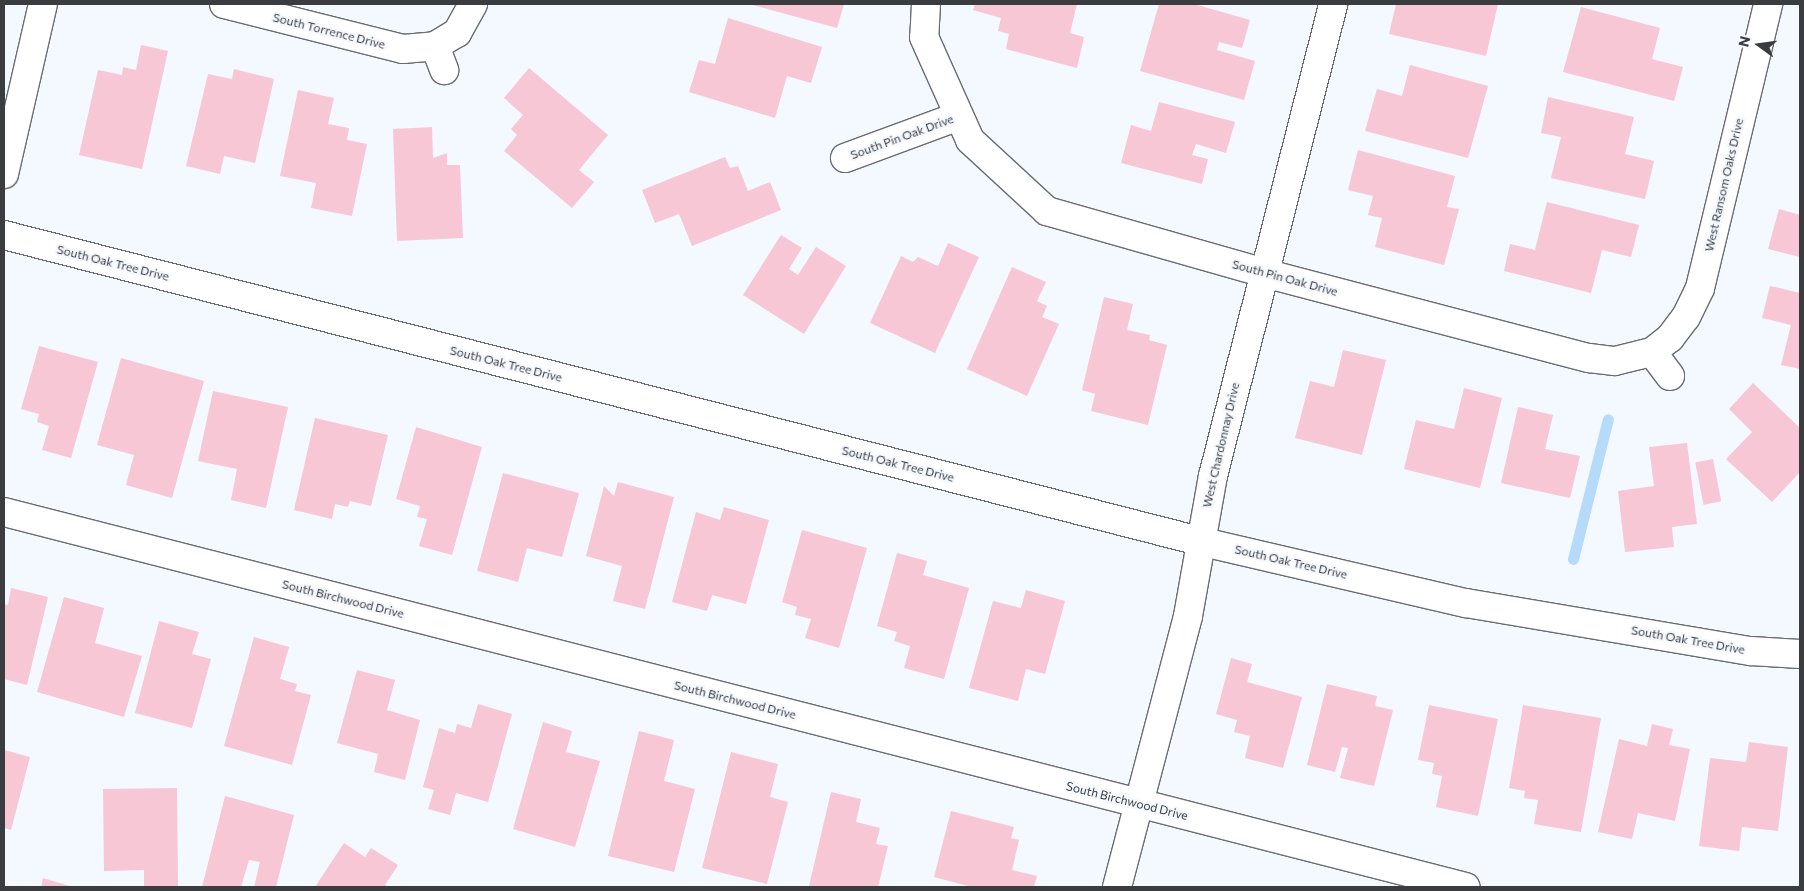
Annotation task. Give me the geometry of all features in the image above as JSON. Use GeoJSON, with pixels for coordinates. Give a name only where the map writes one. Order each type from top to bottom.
{"type":"FeatureCollection","features":[{"type":"Feature","properties":{"kind":"street"},"geometry":{"type":"LineString","coordinates":[[4,174],[43,4]]}},
{"type":"Feature","properties":{"kind":"street","name":"South Torrence Drive"},"geometry":{"type":"LineString","coordinates":[[224,4],[379,45],[440,58],[473,4]]}},
{"type":"Feature","properties":{"kind":"street","name":"South Pin Oak Drive"},"geometry":{"type":"LineString","coordinates":[[926,4],[924,38],[970,140],[1047,211],[1264,273],[1589,358],[1631,360],[1652,352]]}},
{"type":"Feature","properties":{"kind":"street","name":"West Chardonnay Drive"},"geometry":{"type":"LineString","coordinates":[[1116,887],[1188,616],[1199,541],[1264,273],[1333,4]]}},
{"type":"Feature","properties":{"kind":"street","name":"West Ransom Oaks Drive"},"geometry":{"type":"LineString","coordinates":[[1652,352],[1670,338],[1686,317],[1700,288],[1768,4]]}},
{"type":"Feature","properties":{"kind":"street","name":"South Pin Oak Drive"},"geometry":{"type":"LineString","coordinates":[[845,158],[959,116]]}},
{"type":"Feature","properties":{"kind":"street","name":"South Oak Tree Drive"},"geometry":{"type":"LineString","coordinates":[[4,235],[1199,541],[1466,602],[1751,651],[1800,654]]}},
{"type":"Feature","properties":{"kind":"street"},"geometry":{"type":"LineString","coordinates":[[1652,352],[1670,376]]}},
{"type":"Feature","properties":{"kind":"street","name":"South Birchwood Drive"},"geometry":{"type":"LineString","coordinates":[[4,512],[1466,887]]}},
{"type":"Feature","properties":{"kind":"building"},"geometry":{"type":"Polygon","coordinates":[[[749,4],[844,4],[837,28],[749,4]]]}},
{"type":"Feature","properties":{"kind":"building"},"geometry":{"type":"Polygon","coordinates":[[[975,4],[1077,4],[1070,33],[1084,37],[1077,68],[1006,49],[1009,34],[998,31],[1001,18],[973,10],[975,4]]]}},
{"type":"Feature","properties":{"kind":"building"},"geometry":{"type":"Polygon","coordinates":[[[1159,4],[1194,4],[1250,20],[1242,48],[1219,42],[1217,50],[1255,61],[1244,100],[1140,71],[1159,4]]]}},
{"type":"Feature","properties":{"kind":"building"},"geometry":{"type":"Polygon","coordinates":[[[1396,4],[1498,4],[1486,56],[1389,34],[1396,4]]]}},
{"type":"Feature","properties":{"kind":"building"},"geometry":{"type":"Polygon","coordinates":[[[1581,7],[1660,28],[1652,59],[1683,67],[1674,101],[1563,72],[1581,7]]]}},
{"type":"Feature","properties":{"kind":"building"},"geometry":{"type":"Polygon","coordinates":[[[728,18],[822,47],[811,83],[787,76],[775,118],[689,92],[699,60],[715,64],[728,18]]]}},
{"type":"Feature","properties":{"kind":"building"},"geometry":{"type":"Polygon","coordinates":[[[141,45],[168,51],[142,169],[79,155],[98,70],[122,75],[123,67],[136,70],[141,45]]]}},
{"type":"Feature","properties":{"kind":"building"},"geometry":{"type":"Polygon","coordinates":[[[1410,65],[1488,86],[1468,158],[1365,131],[1377,89],[1402,96],[1410,65]]]}},
{"type":"Feature","properties":{"kind":"building"},"geometry":{"type":"Polygon","coordinates":[[[529,68],[608,135],[579,170],[594,182],[572,208],[504,151],[517,135],[511,129],[523,115],[504,98],[529,68]]]}},
{"type":"Feature","properties":{"kind":"building"},"geometry":{"type":"Polygon","coordinates":[[[234,69],[274,79],[255,163],[224,156],[220,174],[186,166],[208,74],[232,79],[234,69]]]}},
{"type":"Feature","properties":{"kind":"building"},"geometry":{"type":"Polygon","coordinates":[[[298,90],[334,98],[328,124],[349,128],[347,140],[367,144],[352,216],[311,208],[316,183],[280,176],[298,90]]]}},
{"type":"Feature","properties":{"kind":"building"},"geometry":{"type":"Polygon","coordinates":[[[1548,97],[1634,117],[1625,154],[1654,161],[1645,199],[1551,178],[1561,137],[1541,133],[1548,97]]]}},
{"type":"Feature","properties":{"kind":"building"},"geometry":{"type":"Polygon","coordinates":[[[1159,102],[1235,122],[1226,153],[1196,144],[1192,155],[1208,159],[1202,184],[1121,163],[1131,125],[1151,131],[1159,102]]]}},
{"type":"Feature","properties":{"kind":"building"},"geometry":{"type":"Polygon","coordinates":[[[432,127],[433,158],[447,153],[447,165],[460,165],[463,238],[397,241],[393,129],[432,127]]]}},
{"type":"Feature","properties":{"kind":"building"},"geometry":{"type":"Polygon","coordinates":[[[1358,150],[1455,176],[1447,207],[1459,209],[1444,265],[1375,247],[1382,218],[1368,215],[1373,196],[1348,190],[1358,150]]]}},
{"type":"Feature","properties":{"kind":"building"},"geometry":{"type":"Polygon","coordinates":[[[725,157],[730,168],[738,166],[748,191],[770,182],[781,210],[692,246],[679,214],[655,223],[642,190],[725,157]]]}},
{"type":"Feature","properties":{"kind":"building"},"geometry":{"type":"Polygon","coordinates":[[[1547,202],[1639,225],[1631,257],[1602,250],[1591,293],[1504,271],[1510,244],[1535,250],[1547,202]]]}},
{"type":"Feature","properties":{"kind":"building"},"geometry":{"type":"Polygon","coordinates":[[[1779,209],[1800,215],[1800,257],[1768,249],[1779,209]]]}},
{"type":"Feature","properties":{"kind":"building"},"geometry":{"type":"Polygon","coordinates":[[[781,235],[802,248],[789,269],[798,275],[816,247],[846,266],[804,334],[743,295],[781,235]]]}},
{"type":"Feature","properties":{"kind":"building"},"geometry":{"type":"Polygon","coordinates":[[[948,243],[979,257],[935,353],[870,323],[901,256],[913,262],[918,257],[938,266],[948,243]]]}},
{"type":"Feature","properties":{"kind":"building"},"geometry":{"type":"Polygon","coordinates":[[[1012,267],[1046,282],[1037,301],[1047,306],[1042,317],[1059,324],[1027,396],[967,369],[1012,267]]]}},
{"type":"Feature","properties":{"kind":"building"},"geometry":{"type":"Polygon","coordinates":[[[1770,286],[1800,293],[1800,369],[1781,365],[1791,325],[1762,318],[1770,286]]]}},
{"type":"Feature","properties":{"kind":"building"},"geometry":{"type":"Polygon","coordinates":[[[1104,297],[1133,304],[1127,330],[1150,335],[1149,340],[1167,345],[1148,425],[1091,411],[1095,394],[1082,390],[1104,297]]]}},
{"type":"Feature","properties":{"kind":"building"},"geometry":{"type":"Polygon","coordinates":[[[39,346],[98,362],[71,458],[42,450],[49,426],[37,422],[39,414],[21,409],[39,346]]]}},
{"type":"Feature","properties":{"kind":"building"},"geometry":{"type":"Polygon","coordinates":[[[1343,350],[1386,360],[1362,455],[1295,438],[1310,381],[1334,387],[1343,350]]]}},
{"type":"Feature","properties":{"kind":"building"},"geometry":{"type":"Polygon","coordinates":[[[121,358],[204,381],[172,498],[126,485],[134,455],[97,445],[121,358]]]}},
{"type":"Feature","properties":{"kind":"building"},"geometry":{"type":"Polygon","coordinates":[[[1753,383],[1800,428],[1800,472],[1772,502],[1726,459],[1752,432],[1729,409],[1753,383]]]}},
{"type":"Feature","properties":{"kind":"building"},"geometry":{"type":"Polygon","coordinates":[[[1464,388],[1502,398],[1480,488],[1404,469],[1416,420],[1454,429],[1464,388]]]}},
{"type":"Feature","properties":{"kind":"building"},"geometry":{"type":"Polygon","coordinates":[[[213,391],[288,407],[266,508],[231,500],[237,469],[198,461],[213,391]]]}},
{"type":"Feature","properties":{"kind":"building"},"geometry":{"type":"Polygon","coordinates":[[[1518,407],[1553,415],[1545,449],[1580,456],[1570,498],[1501,483],[1518,407]]]}},
{"type":"Feature","properties":{"kind":"building"},"geometry":{"type":"Polygon","coordinates":[[[315,418],[388,435],[371,506],[350,501],[348,507],[335,504],[332,519],[294,510],[315,418]]]}},
{"type":"Feature","properties":{"kind":"building"},"geometry":{"type":"Polygon","coordinates":[[[416,427],[482,447],[452,555],[419,546],[427,519],[417,517],[420,506],[396,499],[416,427]]]}},
{"type":"Feature","properties":{"kind":"building"},"geometry":{"type":"Polygon","coordinates":[[[1687,443],[1697,524],[1672,527],[1674,547],[1625,552],[1618,491],[1654,486],[1649,447],[1687,443]]]}},
{"type":"Feature","properties":{"kind":"building"},"geometry":{"type":"Polygon","coordinates":[[[1713,459],[1721,501],[1704,505],[1695,462],[1713,459]]]}},
{"type":"Feature","properties":{"kind":"building"},"geometry":{"type":"Polygon","coordinates":[[[503,473],[579,493],[562,557],[527,548],[518,582],[477,571],[503,473]]]}},
{"type":"Feature","properties":{"kind":"building"},"geometry":{"type":"Polygon","coordinates":[[[618,482],[674,497],[645,609],[613,601],[622,566],[586,556],[604,486],[614,496],[618,482]]]}},
{"type":"Feature","properties":{"kind":"building"},"geometry":{"type":"Polygon","coordinates":[[[724,507],[769,520],[746,604],[712,595],[707,611],[672,602],[696,512],[720,520],[724,507]]]}},
{"type":"Feature","properties":{"kind":"building"},"geometry":{"type":"Polygon","coordinates":[[[802,530],[867,548],[839,648],[805,638],[811,619],[795,615],[797,607],[782,602],[802,530]]]}},
{"type":"Feature","properties":{"kind":"building"},"geometry":{"type":"Polygon","coordinates":[[[897,553],[927,561],[923,575],[969,588],[944,679],[904,668],[910,646],[894,641],[897,632],[877,626],[897,553]]]}},
{"type":"Feature","properties":{"kind":"building"},"geometry":{"type":"Polygon","coordinates":[[[11,588],[48,597],[27,685],[4,679],[4,604],[8,605],[11,588]]]}},
{"type":"Feature","properties":{"kind":"building"},"geometry":{"type":"Polygon","coordinates":[[[1026,590],[1065,601],[1045,674],[1026,669],[1018,701],[969,688],[993,601],[1021,608],[1026,590]]]}},
{"type":"Feature","properties":{"kind":"building"},"geometry":{"type":"Polygon","coordinates":[[[64,597],[104,608],[95,643],[142,656],[124,717],[37,692],[64,597]]]}},
{"type":"Feature","properties":{"kind":"building"},"geometry":{"type":"Polygon","coordinates":[[[159,621],[199,632],[192,654],[211,659],[192,728],[135,713],[159,621]]]}},
{"type":"Feature","properties":{"kind":"building"},"geometry":{"type":"Polygon","coordinates":[[[254,637],[289,647],[280,679],[297,684],[295,691],[311,695],[292,765],[224,746],[254,637]]]}},
{"type":"Feature","properties":{"kind":"building"},"geometry":{"type":"Polygon","coordinates":[[[1231,658],[1252,664],[1247,682],[1302,697],[1283,768],[1245,758],[1250,736],[1234,732],[1237,720],[1216,714],[1231,658]]]}},
{"type":"Feature","properties":{"kind":"building"},"geometry":{"type":"Polygon","coordinates":[[[357,670],[395,680],[387,710],[420,720],[405,780],[374,772],[378,754],[337,743],[357,670]]]}},
{"type":"Feature","properties":{"kind":"building"},"geometry":{"type":"Polygon","coordinates":[[[1327,684],[1377,696],[1375,706],[1393,710],[1374,786],[1340,778],[1348,748],[1342,747],[1335,772],[1307,765],[1327,684]]]}},
{"type":"Feature","properties":{"kind":"building"},"geometry":{"type":"Polygon","coordinates":[[[478,704],[512,714],[488,802],[456,793],[450,815],[428,809],[434,790],[423,787],[439,728],[455,733],[457,724],[471,728],[478,704]]]}},
{"type":"Feature","properties":{"kind":"building"},"geometry":{"type":"Polygon","coordinates":[[[1429,705],[1498,719],[1478,816],[1436,807],[1442,776],[1432,774],[1434,763],[1418,760],[1429,705]]]}},
{"type":"Feature","properties":{"kind":"building"},"geometry":{"type":"Polygon","coordinates":[[[1523,705],[1601,718],[1581,832],[1534,824],[1538,800],[1524,798],[1525,791],[1509,788],[1523,705]]]}},
{"type":"Feature","properties":{"kind":"building"},"geometry":{"type":"Polygon","coordinates":[[[543,722],[572,731],[566,752],[600,761],[575,847],[513,829],[543,722]]]}},
{"type":"Feature","properties":{"kind":"building"},"geometry":{"type":"Polygon","coordinates":[[[1652,724],[1673,729],[1669,745],[1690,749],[1675,821],[1638,813],[1632,839],[1598,832],[1619,739],[1647,746],[1652,724]]]}},
{"type":"Feature","properties":{"kind":"building"},"geometry":{"type":"Polygon","coordinates":[[[639,731],[674,740],[664,781],[695,789],[674,872],[608,856],[639,731]]]}},
{"type":"Feature","properties":{"kind":"building"},"geometry":{"type":"Polygon","coordinates":[[[1749,742],[1788,747],[1778,831],[1742,827],[1739,851],[1699,846],[1710,758],[1746,762],[1749,742]]]}},
{"type":"Feature","properties":{"kind":"building"},"geometry":{"type":"Polygon","coordinates":[[[4,750],[30,757],[11,830],[4,828],[4,750]]]}},
{"type":"Feature","properties":{"kind":"building"},"geometry":{"type":"Polygon","coordinates":[[[731,752],[778,764],[770,797],[788,802],[767,884],[702,868],[731,752]]]}},
{"type":"Feature","properties":{"kind":"building"},"geometry":{"type":"Polygon","coordinates":[[[177,788],[178,887],[144,887],[144,870],[104,871],[103,789],[177,788]]]}},
{"type":"Feature","properties":{"kind":"building"},"geometry":{"type":"Polygon","coordinates":[[[831,792],[861,799],[856,822],[880,828],[876,844],[888,846],[878,887],[809,886],[831,792]]]}},
{"type":"Feature","properties":{"kind":"building"},"geometry":{"type":"Polygon","coordinates":[[[225,796],[294,815],[276,887],[254,887],[260,862],[249,860],[241,887],[202,887],[225,796]]]}},
{"type":"Feature","properties":{"kind":"building"},"geometry":{"type":"Polygon","coordinates":[[[951,811],[1014,827],[1011,838],[1019,840],[1012,870],[1037,876],[1034,887],[972,887],[934,877],[951,811]]]}},
{"type":"Feature","properties":{"kind":"building"},"geometry":{"type":"Polygon","coordinates":[[[344,843],[365,857],[371,848],[398,865],[385,885],[389,887],[315,887],[344,843]]]}},
{"type":"Feature","properties":{"kind":"building"},"geometry":{"type":"Polygon","coordinates":[[[43,878],[73,887],[41,887],[43,878]]]}},
{"type":"Feature","properties":{"kind":"waterway"},"geometry":{"type":"LineString","coordinates":[[1573,559],[1608,419]]}}]}
